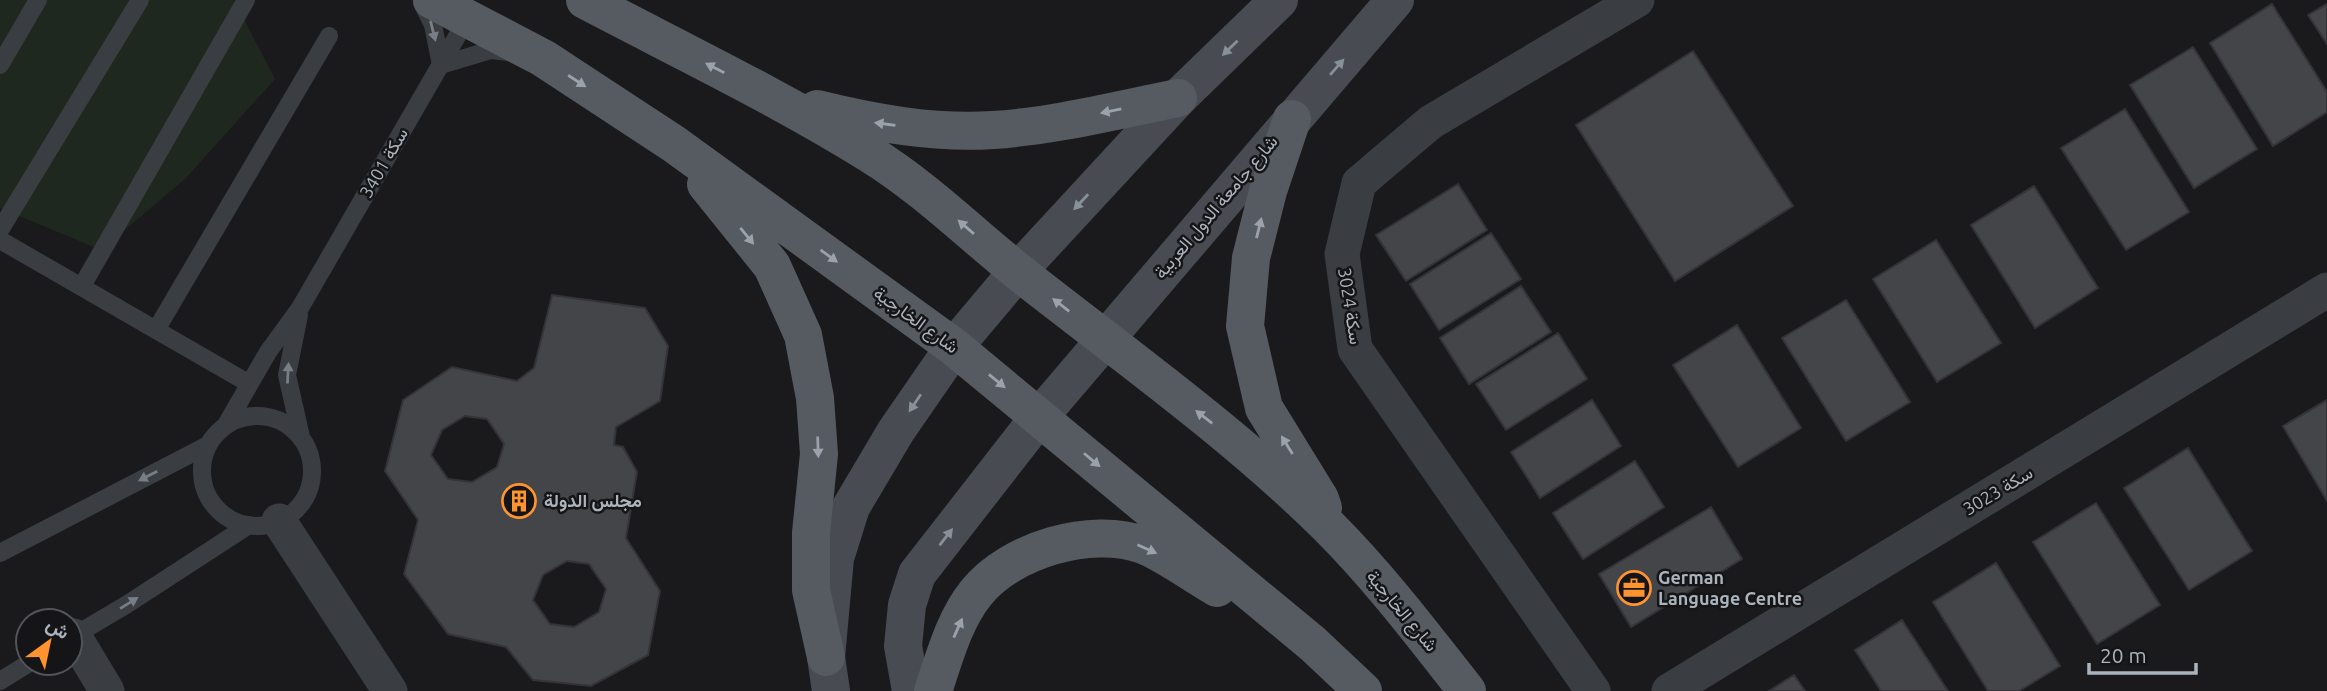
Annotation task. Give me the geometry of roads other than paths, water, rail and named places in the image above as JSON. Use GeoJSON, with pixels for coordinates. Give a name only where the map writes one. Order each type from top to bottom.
{"type":"FeatureCollection","features":[{"type":"Feature","properties":{"kind":"main road","name":"شارع الخارجية"},"geometry":{"type":"LineString","coordinates":[[432,0],[473,9],[674,144],[954,347],[1312,644],[1363,691]]}},
{"type":"Feature","properties":{"kind":"main road","name":"شارع الخارجية"},"geometry":{"type":"LineString","coordinates":[[585,0],[776,99],[872,156],[955,217],[1018,271],[1226,433],[1329,527],[1412,621],[1467,691]]}},
{"type":"Feature","properties":{"kind":"main road"},"geometry":{"type":"LineString","coordinates":[[829,674],[835,558],[851,508],[896,431],[954,347],[1018,271],[1178,98],[1279,0]]}},
{"type":"Feature","properties":{"kind":"main road","name":"شارع جامعة الدول العربية"},"geometry":{"type":"LineString","coordinates":[[911,691],[903,646],[907,605],[917,574],[1040,416],[1104,339],[1395,0]]}},
{"type":"Feature","properties":{"kind":"main road"},"geometry":{"type":"LineString","coordinates":[[776,99],[866,121],[918,128],[992,130],[1178,98]]}},
{"type":"Feature","properties":{"kind":"main road"},"geometry":{"type":"LineString","coordinates":[[1292,119],[1268,191],[1251,258],[1245,326],[1264,408],[1320,499],[1329,527]]}},
{"type":"Feature","properties":{"kind":"main road"},"geometry":{"type":"LineString","coordinates":[[674,144],[772,266],[803,335],[815,398],[819,454],[811,533],[811,590],[829,674]]}},
{"type":"Feature","properties":{"kind":"main road"},"geometry":{"type":"LineString","coordinates":[[933,691],[959,623],[976,593],[995,575],[1005,566],[1048,545],[1100,538],[1142,545],[1312,644]]}},
{"type":"Feature","properties":{"kind":"street","name":"سكة 3024"},"geometry":{"type":"LineString","coordinates":[[1593,691],[1355,349],[1342,254],[1359,183],[1431,122],[1637,0]]}},
{"type":"Feature","properties":{"kind":"street","name":"سكة 3023"},"geometry":{"type":"LineString","coordinates":[[1669,691],[2327,290]]}},
{"type":"Feature","properties":{"kind":"street"},"geometry":{"type":"LineString","coordinates":[[264,523],[390,691]]}},
{"type":"Feature","properties":{"kind":"street"},"geometry":{"type":"LineString","coordinates":[[84,656],[107,691]]}},
{"type":"Feature","properties":{"kind":"lane"},"geometry":{"type":"LineString","coordinates":[[0,65],[38,0]]}},
{"type":"Feature","properties":{"kind":"lane"},"geometry":{"type":"LineString","coordinates":[[0,230],[140,0]]}},
{"type":"Feature","properties":{"kind":"lane"},"geometry":{"type":"LineString","coordinates":[[82,286],[246,0]]}},
{"type":"Feature","properties":{"kind":"lane"},"geometry":{"type":"LineString","coordinates":[[419,0],[425,6],[433,25],[440,65],[491,50],[543,58]]}},
{"type":"Feature","properties":{"kind":"lane","name":"سكة 3401"},"geometry":{"type":"LineString","coordinates":[[300,308],[473,9]]}},
{"type":"Feature","properties":{"kind":"lane"},"geometry":{"type":"LineString","coordinates":[[156,330],[329,36]]}},
{"type":"Feature","properties":{"kind":"lane"},"geometry":{"type":"LineString","coordinates":[[0,240],[248,383]]}},
{"type":"Feature","properties":{"kind":"lane"},"geometry":{"type":"LineString","coordinates":[[0,553],[208,445],[226,425],[248,383],[300,308]]}},
{"type":"Feature","properties":{"kind":"lane"},"geometry":{"type":"LineString","coordinates":[[84,630],[264,523],[293,513],[304,500],[311,485],[312,468],[309,452],[301,437],[287,375],[300,308]]}},
{"type":"Feature","properties":{"kind":"lane"},"geometry":{"type":"LineString","coordinates":[[226,425],[257,415],[274,418],[301,437]]}},
{"type":"Feature","properties":{"kind":"lane"},"geometry":{"type":"LineString","coordinates":[[208,445],[203,461],[202,479],[208,496],[218,509],[233,519],[264,523]]}},
{"type":"Feature","properties":{"kind":"place","name":"مجلس الدولة"},"geometry":{"type":"Point","coordinates":[519,501]}},
{"type":"Feature","properties":{"kind":"place","name":"German Language Centre"},"geometry":{"type":"Point","coordinates":[1634,588]}}]}
